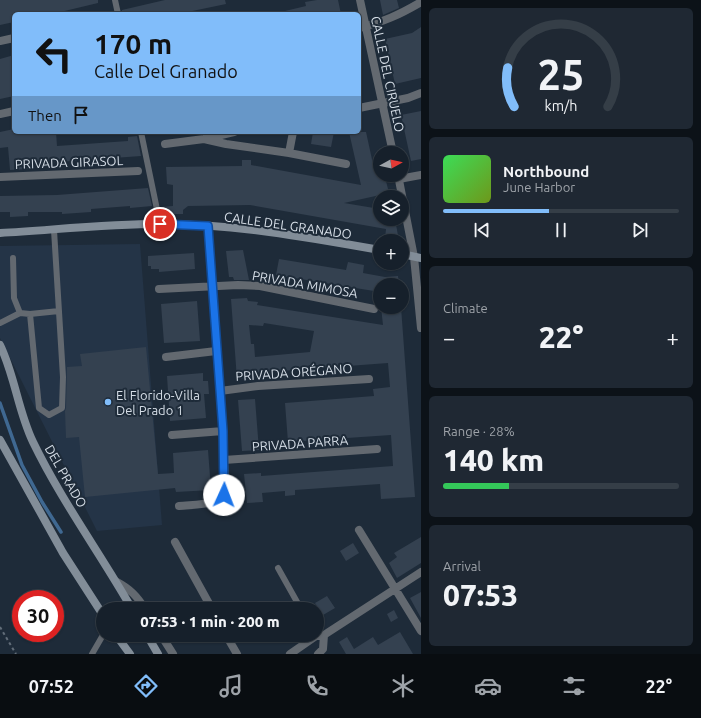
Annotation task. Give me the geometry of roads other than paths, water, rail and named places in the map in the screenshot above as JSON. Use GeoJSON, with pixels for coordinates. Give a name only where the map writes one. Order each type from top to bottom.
{"type":"FeatureCollection","features":[{"type":"Feature","properties":{"kind":"main road","name":"CALLE DEL GRANADO"},"geometry":{"type":"LineString","coordinates":[[0,234],[160,224],[208,226],[287,234],[373,249]]}},
{"type":"Feature","properties":{"kind":"main road","name":"DEL PRADO"},"geometry":{"type":"LineString","coordinates":[[0,345],[5,356],[22,416],[32,441],[47,470],[128,602]]}},
{"type":"Feature","properties":{"kind":"main road"},"geometry":{"type":"LineString","coordinates":[[0,440],[63,553],[96,604]]}},
{"type":"Feature","properties":{"kind":"main road"},"geometry":{"type":"LineString","coordinates":[[121,642],[130,654]]}},
{"type":"Feature","properties":{"kind":"main road"},"geometry":{"type":"LineString","coordinates":[[151,642],[158,654]]}},
{"type":"Feature","properties":{"kind":"street","name":"CALLE DEL CIRUELO"},"geometry":{"type":"LineString","coordinates":[[360,0],[361,12]]}},
{"type":"Feature","properties":{"kind":"street"},"geometry":{"type":"LineString","coordinates":[[362,27],[379,24],[394,18],[421,2]]}},
{"type":"Feature","properties":{"kind":"street","name":"CALLE DEL CIRUELO"},"geometry":{"type":"LineString","coordinates":[[361,14],[362,27],[391,146]]}},
{"type":"Feature","properties":{"kind":"street"},"geometry":{"type":"LineString","coordinates":[[0,41],[12,38]]}},
{"type":"Feature","properties":{"kind":"street"},"geometry":{"type":"LineString","coordinates":[[361,108],[408,98],[421,93]]}},
{"type":"Feature","properties":{"kind":"street"},"geometry":{"type":"LineString","coordinates":[[0,114],[12,111]]}},
{"type":"Feature","properties":{"kind":"street"},"geometry":{"type":"LineString","coordinates":[[165,144],[204,139],[225,134]]}},
{"type":"Feature","properties":{"kind":"street"},"geometry":{"type":"LineString","coordinates":[[289,153],[293,134]]}},
{"type":"Feature","properties":{"kind":"street"},"geometry":{"type":"LineString","coordinates":[[204,139],[251,149],[289,153],[346,164]]}},
{"type":"Feature","properties":{"kind":"street","name":"PRIVADA GIRASOL"},"geometry":{"type":"LineString","coordinates":[[0,177],[138,171]]}},
{"type":"Feature","properties":{"kind":"street"},"geometry":{"type":"LineString","coordinates":[[409,176],[421,175]]}},
{"type":"Feature","properties":{"kind":"street"},"geometry":{"type":"LineString","coordinates":[[400,182],[418,257],[421,328]]}},
{"type":"Feature","properties":{"kind":"street"},"geometry":{"type":"LineString","coordinates":[[179,506],[218,501],[224,495],[223,431],[211,286],[208,226]]}},
{"type":"Feature","properties":{"kind":"street","name":"PRIVADA MIMOSA"},"geometry":{"type":"LineString","coordinates":[[159,288],[260,286],[373,309]]}},
{"type":"Feature","properties":{"kind":"street"},"geometry":{"type":"LineString","coordinates":[[166,357],[216,351]]}},
{"type":"Feature","properties":{"kind":"street","name":"PRIVADA ORÉGANO"},"geometry":{"type":"LineString","coordinates":[[220,391],[258,386],[370,379]]}},
{"type":"Feature","properties":{"kind":"street"},"geometry":{"type":"LineString","coordinates":[[172,436],[223,431]]}},
{"type":"Feature","properties":{"kind":"street","name":"PRIVADA PARRA"},"geometry":{"type":"LineString","coordinates":[[224,460],[377,449]]}},
{"type":"Feature","properties":{"kind":"street"},"geometry":{"type":"LineString","coordinates":[[360,530],[394,589],[421,631]]}},
{"type":"Feature","properties":{"kind":"street"},"geometry":{"type":"LineString","coordinates":[[175,542],[208,602]]}},
{"type":"Feature","properties":{"kind":"street"},"geometry":{"type":"LineString","coordinates":[[324,631],[421,572]]}},
{"type":"Feature","properties":{"kind":"street"},"geometry":{"type":"LineString","coordinates":[[117,582],[130,589],[141,602]]}},
{"type":"Feature","properties":{"kind":"street"},"geometry":{"type":"LineString","coordinates":[[166,642],[173,654]]}},
{"type":"Feature","properties":{"kind":"street"},"geometry":{"type":"LineString","coordinates":[[230,642],[237,654]]}},
{"type":"Feature","properties":{"kind":"street"},"geometry":{"type":"LineString","coordinates":[[290,654],[308,642]]}},
{"type":"Feature","properties":{"kind":"street"},"geometry":{"type":"LineString","coordinates":[[320,642],[323,652]]}},
{"type":"Feature","properties":{"kind":"lane"},"geometry":{"type":"LineString","coordinates":[[115,0],[118,12]]}},
{"type":"Feature","properties":{"kind":"lane"},"geometry":{"type":"LineString","coordinates":[[141,134],[160,224]]}},
{"type":"Feature","properties":{"kind":"lane"},"geometry":{"type":"LineString","coordinates":[[30,314],[39,408],[49,415],[62,408],[63,377],[54,230]]}},
{"type":"Feature","properties":{"kind":"lane"},"geometry":{"type":"LineString","coordinates":[[13,258],[14,298],[20,313]]}},
{"type":"Feature","properties":{"kind":"lane"},"geometry":{"type":"LineString","coordinates":[[0,323],[20,313],[30,314],[59,311]]}},
{"type":"Feature","properties":{"kind":"lane"},"geometry":{"type":"LineString","coordinates":[[278,568],[297,602]]}},
{"type":"Feature","properties":{"kind":"lane"},"geometry":{"type":"LineString","coordinates":[[92,654],[99,642]]}},
{"type":"Feature","properties":{"kind":"waterway"},"geometry":{"type":"LineString","coordinates":[[0,403],[22,465],[42,502],[61,532]]}},
{"type":"Feature","properties":{"kind":"place","name":"El Florido-Villa Del Prado 1"},"geometry":{"type":"Point","coordinates":[108,402]}}]}
